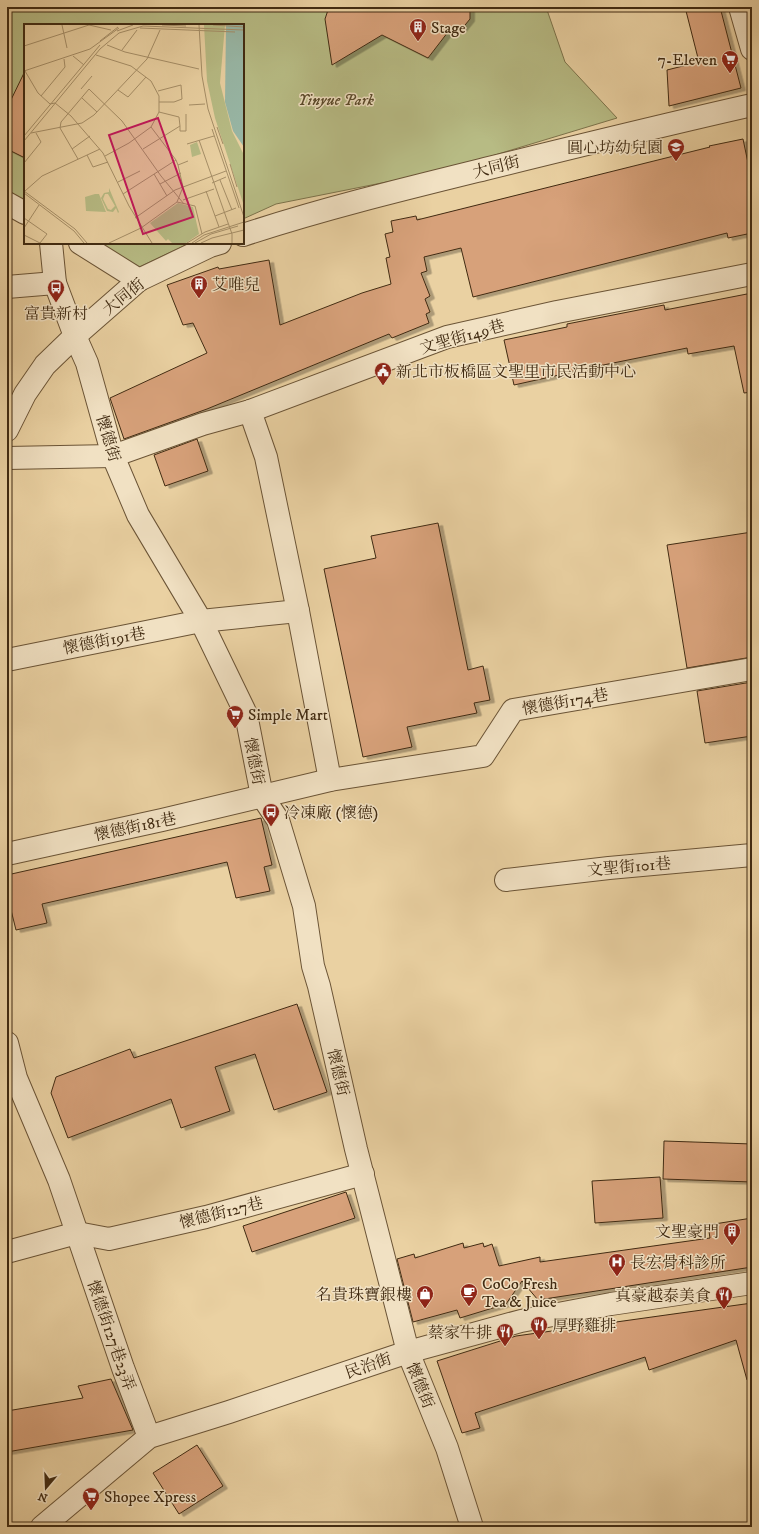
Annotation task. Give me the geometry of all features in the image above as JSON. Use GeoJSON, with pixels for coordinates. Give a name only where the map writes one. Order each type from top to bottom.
{"type":"FeatureCollection","features":[{"type":"Feature","properties":{"kind":"street"},"geometry":{"type":"LineString","coordinates":[[740,7],[752,49]]}},
{"type":"Feature","properties":{"kind":"street","name":"大同街"},"geometry":{"type":"LineString","coordinates":[[244,235],[286,221],[418,185],[632,132],[752,105]]}},
{"type":"Feature","properties":{"kind":"street"},"geometry":{"type":"LineString","coordinates":[[7,203],[24,212]]}},
{"type":"Feature","properties":{"kind":"street","name":"懷德街"},"geometry":{"type":"LineString","coordinates":[[51,244],[55,283],[87,363],[114,456],[138,515],[201,621],[246,714],[262,796],[278,820],[304,906],[313,966],[408,1352],[447,1448],[472,1527]]}},
{"type":"Feature","properties":{"kind":"street"},"geometry":{"type":"LineString","coordinates":[[82,244],[139,280]]}},
{"type":"Feature","properties":{"kind":"street","name":"大同街"},"geometry":{"type":"LineString","coordinates":[[7,430],[25,394],[45,365],[75,336],[139,280],[217,244]]}},
{"type":"Feature","properties":{"kind":"street","name":"文聖街149巷"},"geometry":{"type":"LineString","coordinates":[[7,458],[114,456],[203,424],[250,411],[447,337],[557,312],[752,274]]}},
{"type":"Feature","properties":{"kind":"street"},"geometry":{"type":"LineString","coordinates":[[7,287],[55,283]]}},
{"type":"Feature","properties":{"kind":"street"},"geometry":{"type":"LineString","coordinates":[[250,411],[266,457],[298,611],[330,780]]}},
{"type":"Feature","properties":{"kind":"street"},"geometry":{"type":"LineString","coordinates":[[201,621],[298,611]]}},
{"type":"Feature","properties":{"kind":"street","name":"懷德街191巷"},"geometry":{"type":"LineString","coordinates":[[7,660],[201,621]]}},
{"type":"Feature","properties":{"kind":"street","name":"懷德街174巷"},"geometry":{"type":"LineString","coordinates":[[262,796],[330,780],[483,756],[513,710],[752,669]]}},
{"type":"Feature","properties":{"kind":"street","name":"懷德街181巷"},"geometry":{"type":"LineString","coordinates":[[7,854],[262,796]]}},
{"type":"Feature","properties":{"kind":"street","name":"文聖街101巷"},"geometry":{"type":"LineString","coordinates":[[506,880],[609,868],[752,855]]}},
{"type":"Feature","properties":{"kind":"street"},"geometry":{"type":"LineString","coordinates":[[7,1043],[16,1078],[59,1180],[77,1233]]}},
{"type":"Feature","properties":{"kind":"street","name":"懷德街127巷"},"geometry":{"type":"LineString","coordinates":[[7,1252],[77,1233],[110,1239],[206,1217],[363,1174]]}},
{"type":"Feature","properties":{"kind":"street","name":"懷德街127巷23弄"},"geometry":{"type":"LineString","coordinates":[[77,1233],[123,1368],[149,1437]]}},
{"type":"Feature","properties":{"kind":"street","name":"民治街"},"geometry":{"type":"LineString","coordinates":[[42,1527],[149,1437],[408,1352],[521,1321],[611,1304],[752,1283]]}},
{"type":"Feature","properties":{"kind":"green space","name":"Yinyue Park"},"geometry":{"type":"Polygon","coordinates":[[[7,7],[546,7],[565,62],[617,118],[442,171],[276,204],[244,219],[244,24],[24,24],[24,203],[7,195],[7,7]]]}},
{"type":"Feature","properties":{"kind":"green space"},"geometry":{"type":"Polygon","coordinates":[[[101,244],[188,244],[139,267],[101,244]]]}},
{"type":"Feature","properties":{"kind":"building","name":"Stage"},"geometry":{"type":"Polygon","coordinates":[[[329,7],[470,7],[470,19],[461,30],[448,32],[428,58],[382,35],[332,65],[325,19],[329,7]]]}},
{"type":"Feature","properties":{"kind":"building"},"geometry":{"type":"Polygon","coordinates":[[[685,7],[720,7],[741,88],[669,106],[667,70],[699,62],[685,7]]]}},
{"type":"Feature","properties":{"kind":"building"},"geometry":{"type":"Polygon","coordinates":[[[24,73],[24,158],[7,149],[7,108],[24,73]]]}},
{"type":"Feature","properties":{"kind":"building"},"geometry":{"type":"Polygon","coordinates":[[[743,139],[752,182],[752,233],[728,238],[727,233],[473,297],[461,248],[424,257],[427,271],[421,273],[430,296],[425,299],[430,312],[426,314],[429,323],[392,338],[389,334],[207,409],[124,439],[110,398],[207,353],[193,323],[183,325],[167,285],[218,267],[219,269],[269,260],[280,325],[362,293],[391,284],[386,258],[390,257],[385,234],[393,232],[391,221],[416,216],[417,220],[710,147],[709,146],[743,139]]]}},
{"type":"Feature","properties":{"kind":"building"},"geometry":{"type":"Polygon","coordinates":[[[752,293],[752,392],[744,393],[734,346],[688,354],[687,348],[559,374],[514,385],[504,340],[567,327],[567,324],[664,305],[665,310],[752,293]]]}},
{"type":"Feature","properties":{"kind":"building"},"geometry":{"type":"Polygon","coordinates":[[[197,439],[208,471],[165,486],[154,455],[197,439]]]}},
{"type":"Feature","properties":{"kind":"building"},"geometry":{"type":"Polygon","coordinates":[[[438,523],[468,670],[483,666],[490,700],[474,703],[477,713],[407,727],[412,747],[363,757],[324,569],[376,558],[371,536],[438,523]]]}},
{"type":"Feature","properties":{"kind":"building"},"geometry":{"type":"Polygon","coordinates":[[[752,532],[752,657],[687,668],[667,545],[752,532]]]}},
{"type":"Feature","properties":{"kind":"building"},"geometry":{"type":"Polygon","coordinates":[[[752,682],[752,736],[705,743],[697,691],[752,682]]]}},
{"type":"Feature","properties":{"kind":"building"},"geometry":{"type":"Polygon","coordinates":[[[261,818],[272,865],[264,867],[270,891],[236,898],[227,862],[42,904],[47,923],[16,930],[10,906],[7,907],[7,875],[261,818]]]}},
{"type":"Feature","properties":{"kind":"building"},"geometry":{"type":"Polygon","coordinates":[[[297,1004],[327,1092],[274,1110],[255,1054],[215,1067],[230,1111],[181,1128],[171,1099],[68,1138],[51,1093],[56,1077],[130,1049],[134,1058],[297,1004]]]}},
{"type":"Feature","properties":{"kind":"building"},"geometry":{"type":"Polygon","coordinates":[[[664,1141],[752,1144],[752,1182],[663,1179],[664,1141]]]}},
{"type":"Feature","properties":{"kind":"building"},"geometry":{"type":"Polygon","coordinates":[[[660,1177],[663,1218],[595,1223],[592,1181],[660,1177]]]}},
{"type":"Feature","properties":{"kind":"building"},"geometry":{"type":"Polygon","coordinates":[[[346,1192],[355,1218],[252,1252],[243,1226],[346,1192]]]}},
{"type":"Feature","properties":{"kind":"building"},"geometry":{"type":"Polygon","coordinates":[[[752,1218],[752,1267],[538,1300],[522,1281],[506,1304],[460,1318],[457,1310],[413,1322],[397,1259],[414,1254],[415,1258],[463,1243],[464,1248],[483,1243],[484,1247],[492,1244],[499,1266],[540,1257],[540,1262],[710,1238],[708,1225],[752,1218]]]}},
{"type":"Feature","properties":{"kind":"building"},"geometry":{"type":"Polygon","coordinates":[[[752,1303],[752,1379],[747,1380],[736,1340],[649,1370],[645,1357],[475,1413],[480,1428],[462,1433],[437,1361],[516,1336],[752,1303]]]}},
{"type":"Feature","properties":{"kind":"building"},"geometry":{"type":"Polygon","coordinates":[[[111,1379],[133,1430],[7,1452],[7,1411],[83,1398],[78,1386],[111,1379]]]}},
{"type":"Feature","properties":{"kind":"building"},"geometry":{"type":"Polygon","coordinates":[[[197,1445],[223,1486],[179,1514],[153,1473],[197,1445]]]}},
{"type":"Feature","properties":{"kind":"place","name":"Stage"},"geometry":{"type":"Point","coordinates":[418,42]}},
{"type":"Feature","properties":{"kind":"place","name":"7-Eleven"},"geometry":{"type":"Point","coordinates":[730,74]}},
{"type":"Feature","properties":{"kind":"place","name":"圓心坊幼兒園"},"geometry":{"type":"Point","coordinates":[676,162]}},
{"type":"Feature","properties":{"kind":"place","name":"艾唯兒"},"geometry":{"type":"Point","coordinates":[199,299]}},
{"type":"Feature","properties":{"kind":"place","name":"富貴新村"},"geometry":{"type":"Point","coordinates":[56,303]}},
{"type":"Feature","properties":{"kind":"place","name":"新北市板橋區文聖里市民活動中心"},"geometry":{"type":"Point","coordinates":[383,386]}},
{"type":"Feature","properties":{"kind":"place","name":"Simple Mart"},"geometry":{"type":"Point","coordinates":[235,729]}},
{"type":"Feature","properties":{"kind":"place","name":"冷凍廠 (懷德)"},"geometry":{"type":"Point","coordinates":[271,827]}},
{"type":"Feature","properties":{"kind":"place","name":"文聖豪門"},"geometry":{"type":"Point","coordinates":[732,1246]}},
{"type":"Feature","properties":{"kind":"place","name":"長宏骨科診所"},"geometry":{"type":"Point","coordinates":[617,1277]}},
{"type":"Feature","properties":{"kind":"place","name":"CoCo Fresh Tea & Juice"},"geometry":{"type":"Point","coordinates":[469,1307]}},
{"type":"Feature","properties":{"kind":"place","name":"名貴珠寶銀樓"},"geometry":{"type":"Point","coordinates":[425,1309]}},
{"type":"Feature","properties":{"kind":"place","name":"真豪越泰美食"},"geometry":{"type":"Point","coordinates":[724,1310]}},
{"type":"Feature","properties":{"kind":"place","name":"厚野雞排"},"geometry":{"type":"Point","coordinates":[539,1340]}},
{"type":"Feature","properties":{"kind":"place","name":"蔡家牛排"},"geometry":{"type":"Point","coordinates":[505,1347]}},
{"type":"Feature","properties":{"kind":"place","name":"Shopee Xpress"},"geometry":{"type":"Point","coordinates":[91,1511]}}]}
